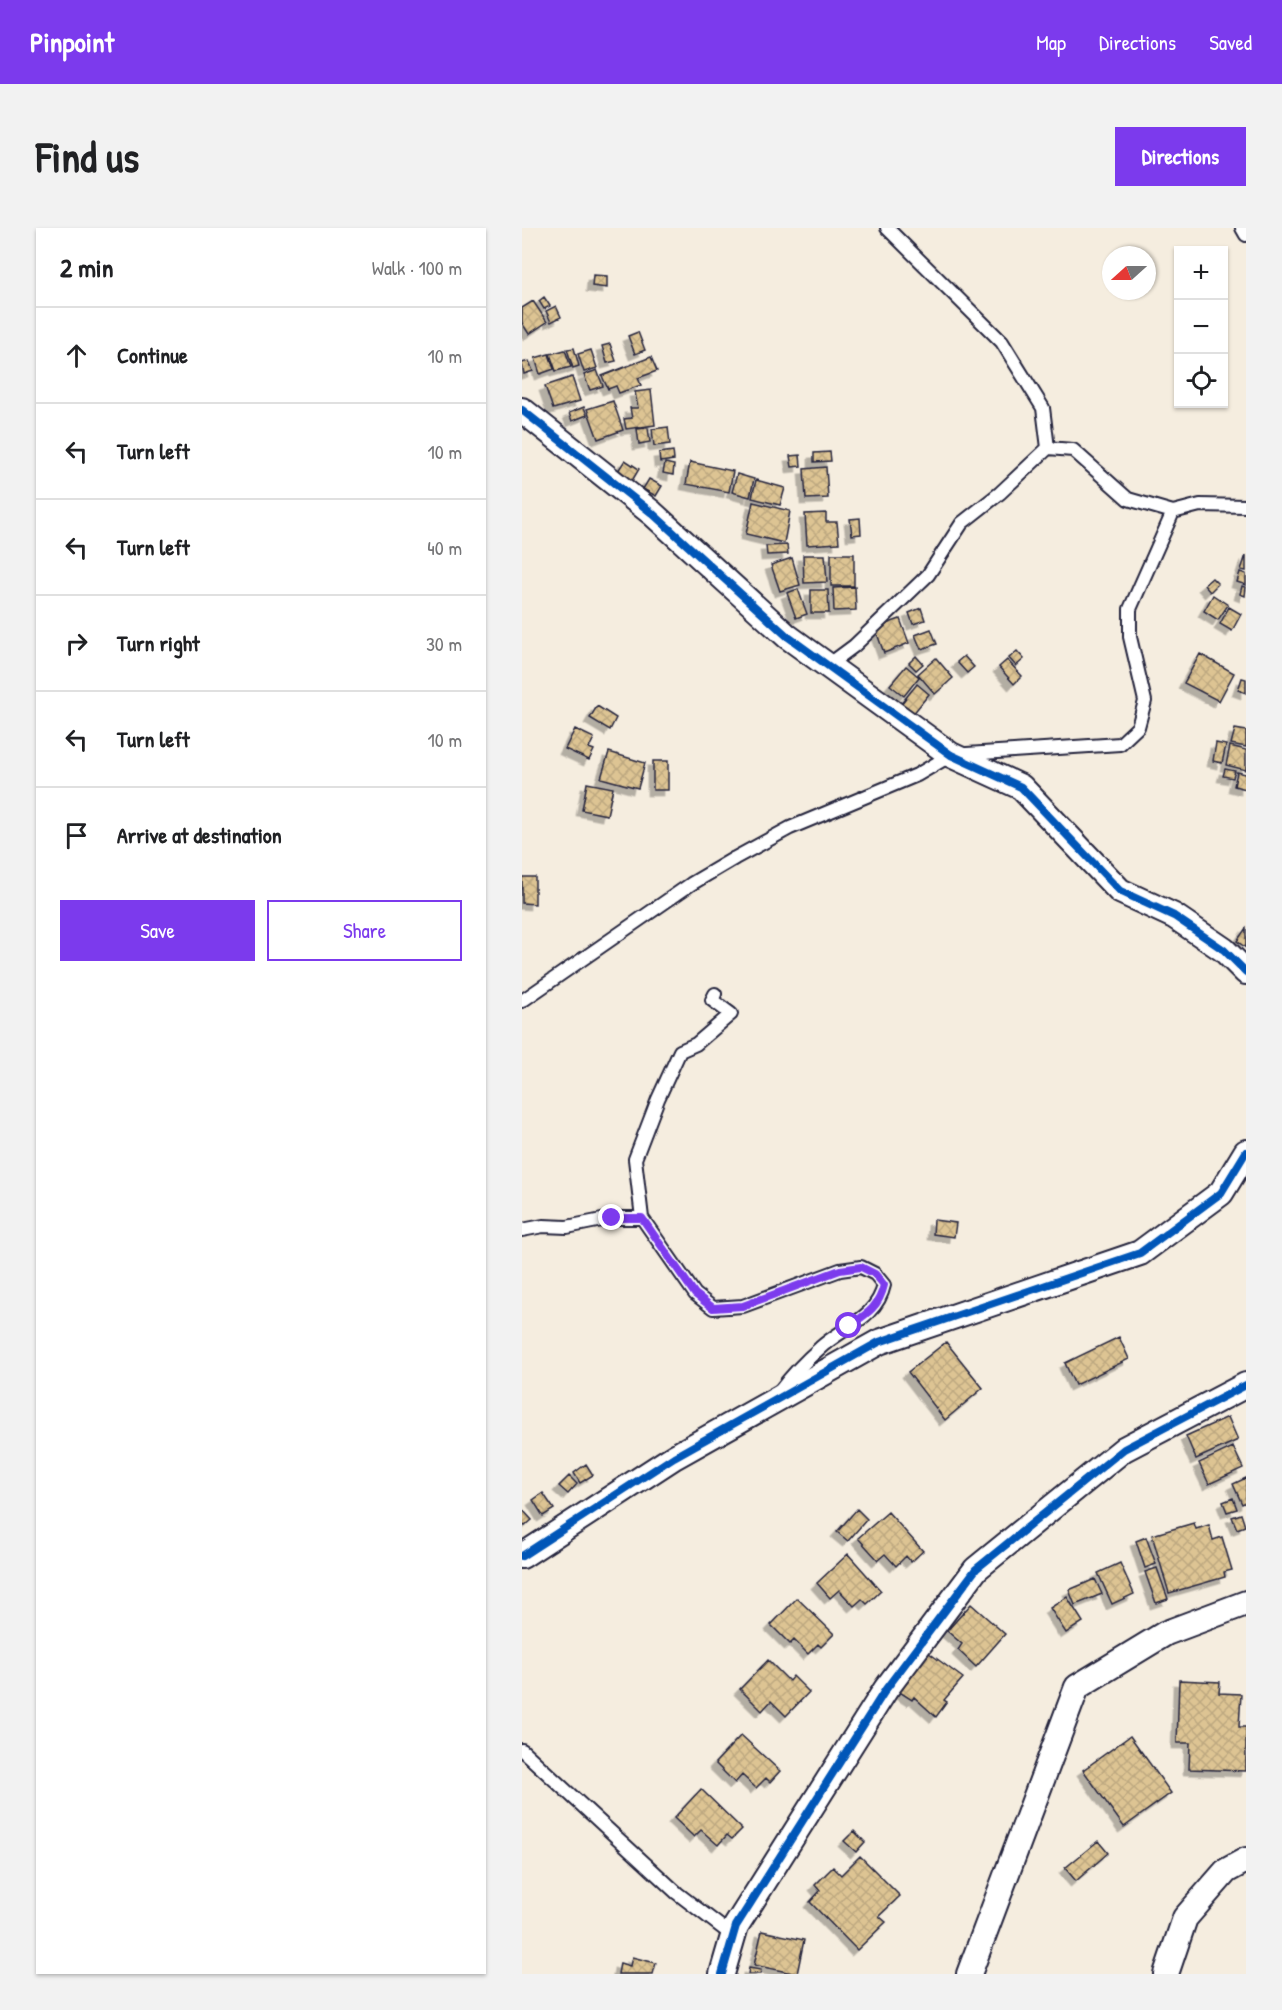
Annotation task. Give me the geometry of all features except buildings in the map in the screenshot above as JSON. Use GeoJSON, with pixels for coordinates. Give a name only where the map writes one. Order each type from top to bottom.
{"type":"FeatureCollection","features":[{"type":"Feature","properties":{"kind":"street"},"geometry":{"type":"LineString","coordinates":[[522,410],[652,513],[787,636],[951,755],[1021,788],[1120,891],[1174,916],[1224,950],[1246,972]]}},
{"type":"Feature","properties":{"kind":"street"},"geometry":{"type":"LineString","coordinates":[[522,1556],[675,1456],[879,1342],[1140,1253],[1221,1193],[1246,1152]]}},
{"type":"Feature","properties":{"kind":"street"},"geometry":{"type":"LineString","coordinates":[[722,1974],[736,1926],[886,1689],[976,1569],[1124,1449],[1246,1385]]}},
{"type":"Feature","properties":{"kind":"street"},"geometry":{"type":"LineString","coordinates":[[969,1974],[1077,1686],[1166,1633],[1246,1603]]}},
{"type":"Feature","properties":{"kind":"street"},"geometry":{"type":"LineString","coordinates":[[1166,1974],[1185,1918],[1226,1871],[1246,1860]]}},
{"type":"Feature","properties":{"kind":"lane"},"geometry":{"type":"LineString","coordinates":[[887,228],[1002,342],[1042,408],[1048,448]]}},
{"type":"Feature","properties":{"kind":"lane"},"geometry":{"type":"LineString","coordinates":[[1242,228],[1246,235]]}},
{"type":"Feature","properties":{"kind":"lane"},"geometry":{"type":"LineString","coordinates":[[827,666],[854,646],[928,575],[962,523],[1000,493],[1048,448],[1073,450],[1128,499],[1173,512],[1200,505],[1246,506]]}},
{"type":"Feature","properties":{"kind":"lane"},"geometry":{"type":"LineString","coordinates":[[522,1001],[691,884],[735,858],[790,828],[917,775],[951,755],[1120,744],[1138,727],[1146,701],[1130,637],[1130,609],[1173,512]]}},
{"type":"Feature","properties":{"kind":"lane"},"geometry":{"type":"LineString","coordinates":[[715,994],[712,1000],[714,1004],[731,1014],[728,1020],[696,1044],[680,1051],[658,1098],[635,1159],[642,1218],[695,1294],[713,1308],[743,1306],[851,1268],[861,1267],[875,1274],[884,1285],[881,1299],[872,1311],[821,1346],[793,1373],[771,1402]]}},
{"type":"Feature","properties":{"kind":"lane"},"geometry":{"type":"LineString","coordinates":[[522,1230],[543,1226],[567,1227],[612,1218],[642,1218]]}},
{"type":"Feature","properties":{"kind":"lane"},"geometry":{"type":"LineString","coordinates":[[522,1750],[677,1893],[733,1936]]}},
{"type":"Feature","properties":{"kind":"cycle path"},"geometry":{"type":"LineString","coordinates":[[522,410],[652,513],[787,636],[951,755],[1021,787],[1120,891],[1174,916],[1224,950],[1246,972]]}},
{"type":"Feature","properties":{"kind":"cycle path"},"geometry":{"type":"LineString","coordinates":[[522,1556],[674,1457],[879,1342],[1140,1253],[1221,1193],[1246,1152]]}},
{"type":"Feature","properties":{"kind":"cycle path"},"geometry":{"type":"LineString","coordinates":[[722,1974],[736,1926],[886,1689],[976,1569],[1124,1449],[1246,1385]]}},
{"type":"Feature","properties":{"kind":"route"},"geometry":{"type":"LineString","coordinates":[[612,1218],[642,1218],[695,1294],[713,1308],[743,1306],[840,1270],[861,1267],[875,1274],[884,1285],[881,1299],[872,1311],[849,1326]]}}]}
